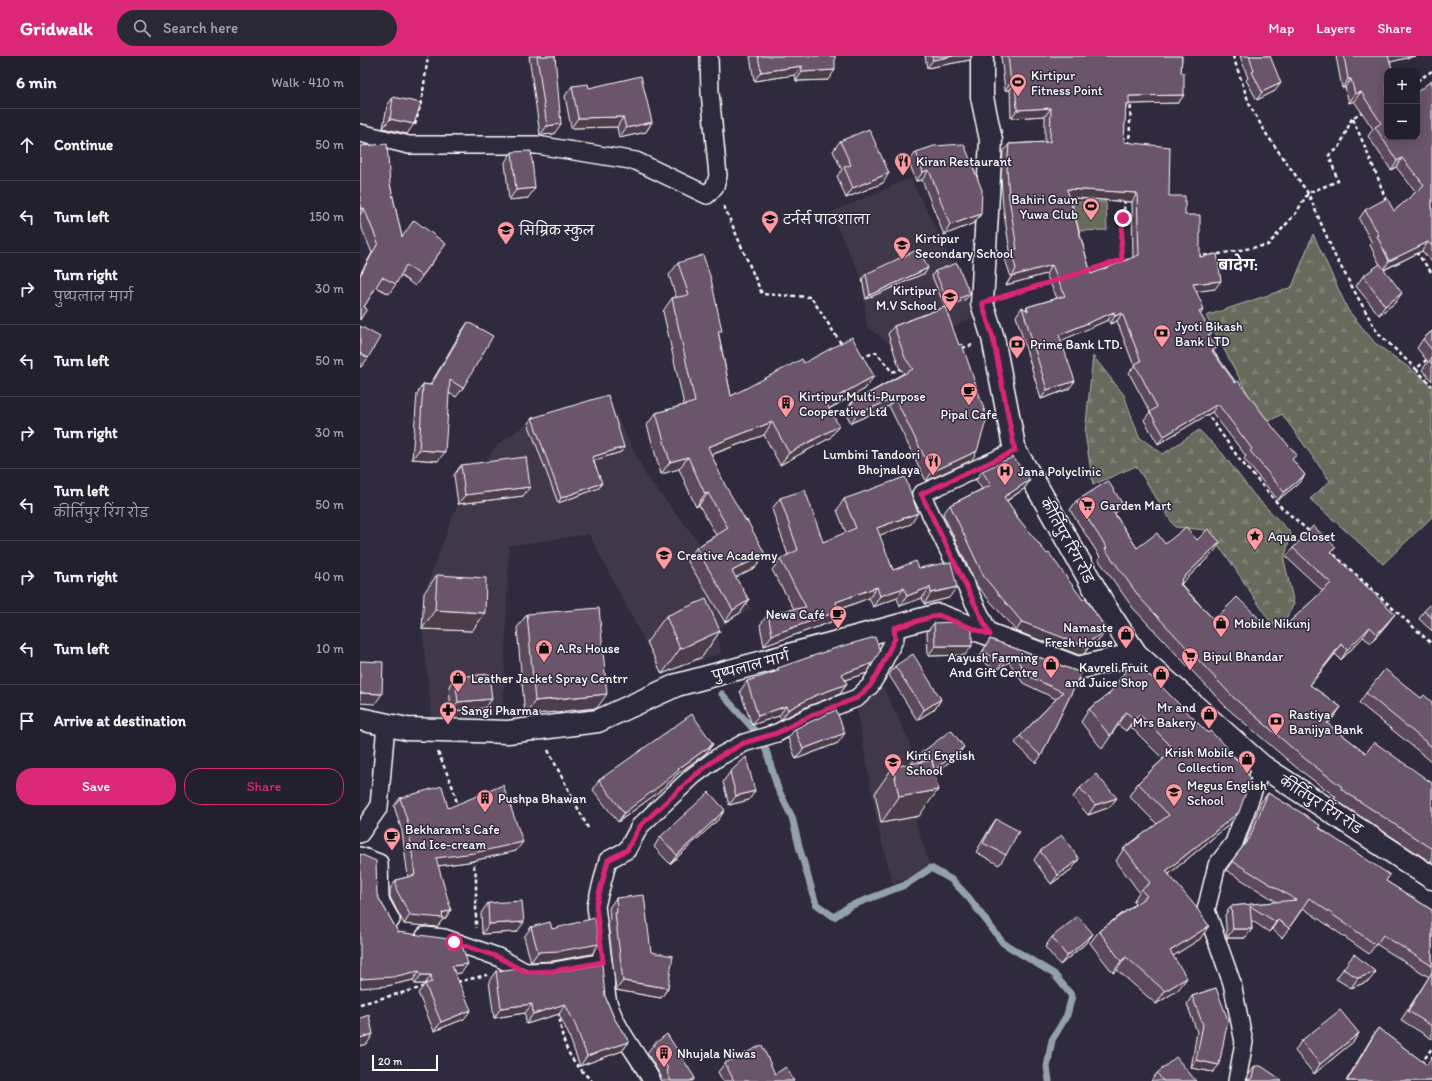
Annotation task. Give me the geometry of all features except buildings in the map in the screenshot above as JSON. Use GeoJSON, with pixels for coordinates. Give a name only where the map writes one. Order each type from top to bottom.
{"type":"FeatureCollection","features":[{"type":"Feature","properties":{"kind":"street"},"geometry":{"type":"LineString","coordinates":[[360,133],[409,145],[537,145],[636,161],[707,195],[715,186],[718,176],[708,56]]}},
{"type":"Feature","properties":{"kind":"street","name":"कीर्तिपुर रिंग रोड"},"geometry":{"type":"LineString","coordinates":[[982,56],[982,97],[991,140],[982,303],[993,338],[1015,451],[1105,607],[1136,654],[1262,766],[1432,878]]}},
{"type":"Feature","properties":{"kind":"street"},"geometry":{"type":"LineString","coordinates":[[990,635],[921,494],[1015,451]]}},
{"type":"Feature","properties":{"kind":"street","name":"पुष्पलाल मार्ग"},"geometry":{"type":"LineString","coordinates":[[360,719],[407,729],[508,732],[598,721],[677,685],[938,615],[1078,668],[1136,654]]}},
{"type":"Feature","properties":{"kind":"street"},"geometry":{"type":"LineString","coordinates":[[652,1081],[618,1027],[607,1001],[606,970],[603,962],[596,906],[608,860],[627,850],[640,826],[694,776],[717,758],[744,743],[777,733],[812,715],[857,698],[870,686],[878,673],[895,638],[894,628]]}},
{"type":"Feature","properties":{"kind":"street"},"geometry":{"type":"LineString","coordinates":[[360,834],[378,807],[386,724]]}},
{"type":"Feature","properties":{"kind":"street"},"geometry":{"type":"LineString","coordinates":[[1237,1081],[1244,1042],[1232,983],[1206,910],[1217,865],[1234,843],[1262,766]]}},
{"type":"Feature","properties":{"kind":"street"},"geometry":{"type":"LineString","coordinates":[[360,856],[379,863],[380,900],[402,934],[444,938],[498,957],[525,972],[554,971],[603,962]]}},
{"type":"Feature","properties":{"kind":"path"},"geometry":{"type":"LineString","coordinates":[[409,145],[422,99],[428,56]]}},
{"type":"Feature","properties":{"kind":"path"},"geometry":{"type":"LineString","coordinates":[[1233,56],[1250,106],[1267,135],[1308,193],[1334,256],[1377,332],[1432,386]]}},
{"type":"Feature","properties":{"kind":"path"},"geometry":{"type":"LineString","coordinates":[[1420,79],[1432,71]]}},
{"type":"Feature","properties":{"kind":"path"},"geometry":{"type":"LineString","coordinates":[[1128,153],[1132,100]]}},
{"type":"Feature","properties":{"kind":"path"},"geometry":{"type":"LineString","coordinates":[[1190,256],[1213,255],[1268,245],[1296,213],[1308,193],[1338,181],[1329,155],[1340,148],[1352,118],[1365,110]]}},
{"type":"Feature","properties":{"kind":"path"},"geometry":{"type":"LineString","coordinates":[[1352,118],[1388,205]]}},
{"type":"Feature","properties":{"kind":"path"},"geometry":{"type":"LineString","coordinates":[[715,186],[762,294],[811,297],[845,349]]}},
{"type":"Feature","properties":{"kind":"path"},"geometry":{"type":"LineString","coordinates":[[1125,192],[1121,247],[1122,260],[1125,267]]}},
{"type":"Feature","properties":{"kind":"path"},"geometry":{"type":"LineString","coordinates":[[1414,249],[1432,273]]}},
{"type":"Feature","properties":{"kind":"path"},"geometry":{"type":"LineString","coordinates":[[1085,271],[1122,260],[1137,259]]}},
{"type":"Feature","properties":{"kind":"path"},"geometry":{"type":"LineString","coordinates":[[982,303],[1056,280]]}},
{"type":"Feature","properties":{"kind":"path"},"geometry":{"type":"LineString","coordinates":[[957,350],[993,338]]}},
{"type":"Feature","properties":{"kind":"path"},"geometry":{"type":"LineString","coordinates":[[859,359],[876,352],[892,372],[906,367]]}},
{"type":"Feature","properties":{"kind":"path"},"geometry":{"type":"LineString","coordinates":[[1416,369],[1432,355]]}},
{"type":"Feature","properties":{"kind":"path"},"geometry":{"type":"LineString","coordinates":[[1203,408],[1240,460],[1280,506],[1314,537]]}},
{"type":"Feature","properties":{"kind":"path"},"geometry":{"type":"LineString","coordinates":[[1326,547],[1432,644]]}},
{"type":"Feature","properties":{"kind":"path"},"geometry":{"type":"LineString","coordinates":[[542,728],[543,739],[551,758],[588,828]]}},
{"type":"Feature","properties":{"kind":"path"},"geometry":{"type":"LineString","coordinates":[[428,730],[453,788],[459,810]]}},
{"type":"Feature","properties":{"kind":"path"},"geometry":{"type":"LineString","coordinates":[[470,854],[476,875],[476,949]]}},
{"type":"Feature","properties":{"kind":"path"},"geometry":{"type":"LineString","coordinates":[[452,983],[516,967]]}},
{"type":"Feature","properties":{"kind":"path"},"geometry":{"type":"LineString","coordinates":[[360,1004],[412,989],[428,987]]}},
{"type":"Feature","properties":{"kind":"path"},"geometry":{"type":"LineString","coordinates":[[558,1008],[561,1037],[570,1057],[592,1081]]}},
{"type":"Feature","properties":{"kind":"path"},"geometry":{"type":"LineString","coordinates":[[1417,1070],[1432,1048]]}},
{"type":"Feature","properties":{"kind":"shaded area","name":"Kirtipur Secondary School"},"geometry":{"type":"Polygon","coordinates":[[[910,178],[943,241],[966,299],[978,314],[949,330],[896,349],[867,327],[862,279],[830,213],[910,178]]]}},
{"type":"Feature","properties":{"kind":"shaded area","name":"Creative Academy"},"geometry":{"type":"Polygon","coordinates":[[[607,397],[647,477],[751,608],[717,630],[721,653],[662,675],[589,534],[509,546],[503,714],[466,719],[432,717],[422,629],[424,593],[461,495],[498,444],[528,423],[607,397]]]}},
{"type":"Feature","properties":{"kind":"shaded area","name":"Kirti English School"},"geometry":{"type":"Polygon","coordinates":[[[883,687],[909,740],[924,815],[915,821],[931,868],[893,884],[878,827],[857,710],[883,687]]]}},
{"type":"Feature","properties":{"kind":"green space","name":"Bahiri Gaun Yuwa Club"},"geometry":{"type":"Polygon","coordinates":[[[1074,202],[1106,202],[1107,230],[1076,231],[1076,212],[1071,212],[1071,206],[1074,206],[1074,202]]]}},
{"type":"Feature","properties":{"kind":"green space"},"geometry":{"type":"Polygon","coordinates":[[[1313,234],[1348,310],[1375,343],[1423,378],[1432,388],[1432,517],[1383,564],[1310,499],[1330,481],[1282,414],[1264,424],[1206,316],[1292,287],[1313,234]]]}},
{"type":"Feature","properties":{"kind":"green space"},"geometry":{"type":"Polygon","coordinates":[[[1093,356],[1124,395],[1139,437],[1163,454],[1199,430],[1222,453],[1254,495],[1291,533],[1284,560],[1294,604],[1284,622],[1271,623],[1230,561],[1205,530],[1175,527],[1136,466],[1093,485],[1085,433],[1093,356]]]}},
{"type":"Feature","properties":{"kind":"waterway"},"geometry":{"type":"LineString","coordinates":[[722,694],[756,732],[766,750],[778,789],[792,817],[816,904],[834,917],[850,906],[905,885],[931,868],[952,880],[969,898],[1003,943],[1054,974],[1072,996],[1067,1015],[1052,1040],[1047,1067],[1049,1081]]}},
{"type":"Feature","properties":{"kind":"place","name":"Kirtipur Fitness Point"},"geometry":{"type":"Point","coordinates":[1018,97]}},
{"type":"Feature","properties":{"kind":"place","name":"Kiran Restaurant"},"geometry":{"type":"Point","coordinates":[903,176]}},
{"type":"Feature","properties":{"kind":"place","name":"Bahiri Gaun Yuwa Club"},"geometry":{"type":"Point","coordinates":[1091,221]}},
{"type":"Feature","properties":{"kind":"place","name":"टर्नर्स पाठशाला"},"geometry":{"type":"Point","coordinates":[770,234]}},
{"type":"Feature","properties":{"kind":"place","name":"सिम्रिक स्कुल"},"geometry":{"type":"Point","coordinates":[506,245]}},
{"type":"Feature","properties":{"kind":"place","name":"Kirtipur Secondary School"},"geometry":{"type":"Point","coordinates":[902,260]}},
{"type":"Feature","properties":{"kind":"place","name":"Kirtipur M.V School"},"geometry":{"type":"Point","coordinates":[950,312]}},
{"type":"Feature","properties":{"kind":"place","name":"Jyoti Bikash Bank LTD"},"geometry":{"type":"Point","coordinates":[1162,348]}},
{"type":"Feature","properties":{"kind":"place","name":"Prime Bank LTD."},"geometry":{"type":"Point","coordinates":[1017,359]}},
{"type":"Feature","properties":{"kind":"place","name":"Pipal Cafe"},"geometry":{"type":"Point","coordinates":[969,406]}},
{"type":"Feature","properties":{"kind":"place","name":"Kirtipur Multi-Purpose Cooperative Ltd"},"geometry":{"type":"Point","coordinates":[786,418]}},
{"type":"Feature","properties":{"kind":"place","name":"Lumbini Tandoori Bhojnalaya"},"geometry":{"type":"Point","coordinates":[933,476]}},
{"type":"Feature","properties":{"kind":"place","name":"Jana Polyclinic"},"geometry":{"type":"Point","coordinates":[1005,486]}},
{"type":"Feature","properties":{"kind":"place","name":"Garden Mart"},"geometry":{"type":"Point","coordinates":[1087,520]}},
{"type":"Feature","properties":{"kind":"place","name":"Aqua Closet"},"geometry":{"type":"Point","coordinates":[1255,551]}},
{"type":"Feature","properties":{"kind":"place","name":"Creative Academy"},"geometry":{"type":"Point","coordinates":[664,570]}},
{"type":"Feature","properties":{"kind":"place","name":"Newa Café"},"geometry":{"type":"Point","coordinates":[838,629]}},
{"type":"Feature","properties":{"kind":"place","name":"Mobile Nikunj"},"geometry":{"type":"Point","coordinates":[1221,638]}},
{"type":"Feature","properties":{"kind":"place","name":"Namaste Fresh House"},"geometry":{"type":"Point","coordinates":[1126,649]}},
{"type":"Feature","properties":{"kind":"place","name":"A.Rs House"},"geometry":{"type":"Point","coordinates":[544,663]}},
{"type":"Feature","properties":{"kind":"place","name":"Bipul Bhandar"},"geometry":{"type":"Point","coordinates":[1190,671]}},
{"type":"Feature","properties":{"kind":"place","name":"Aayush Farming And Gift Centre"},"geometry":{"type":"Point","coordinates":[1051,679]}},
{"type":"Feature","properties":{"kind":"place","name":"Kavreli Fruit and Juice Shop"},"geometry":{"type":"Point","coordinates":[1161,689]}},
{"type":"Feature","properties":{"kind":"place","name":"Leather Jacket Spray Centrr"},"geometry":{"type":"Point","coordinates":[458,693]}},
{"type":"Feature","properties":{"kind":"place","name":"Sangi Pharma"},"geometry":{"type":"Point","coordinates":[448,725]}},
{"type":"Feature","properties":{"kind":"place","name":"Mr and Mrs Bakery"},"geometry":{"type":"Point","coordinates":[1209,729]}},
{"type":"Feature","properties":{"kind":"place","name":"Rastiya Banijya Bank"},"geometry":{"type":"Point","coordinates":[1276,736]}},
{"type":"Feature","properties":{"kind":"place","name":"Krish Mobile Collection"},"geometry":{"type":"Point","coordinates":[1247,774]}},
{"type":"Feature","properties":{"kind":"place","name":"Kirti English School"},"geometry":{"type":"Point","coordinates":[893,777]}},
{"type":"Feature","properties":{"kind":"place","name":"Megus English School"},"geometry":{"type":"Point","coordinates":[1174,807]}},
{"type":"Feature","properties":{"kind":"place","name":"Pushpa Bhawan"},"geometry":{"type":"Point","coordinates":[485,813]}},
{"type":"Feature","properties":{"kind":"place","name":"Bekharam's Cafe and Ice-cream"},"geometry":{"type":"Point","coordinates":[392,851]}},
{"type":"Feature","properties":{"kind":"place","name":"Nhujala Niwas"},"geometry":{"type":"Point","coordinates":[664,1068]}},
{"type":"Feature","properties":{"kind":"district","name":"बादेग:"},"geometry":{"type":"Point","coordinates":[1238,265]}},
{"type":"Feature","properties":{"kind":"route"},"geometry":{"type":"LineString","coordinates":[[454,942],[498,957],[525,972],[554,971],[603,962],[596,906],[608,860],[627,850],[640,826],[655,814],[666,801],[694,776],[717,758],[744,743],[777,733],[812,715],[857,698],[870,686],[878,673],[895,638],[894,628],[938,615],[990,635],[921,494],[1015,451],[993,338],[982,303],[1122,260],[1121,247],[1123,218]]}}]}
